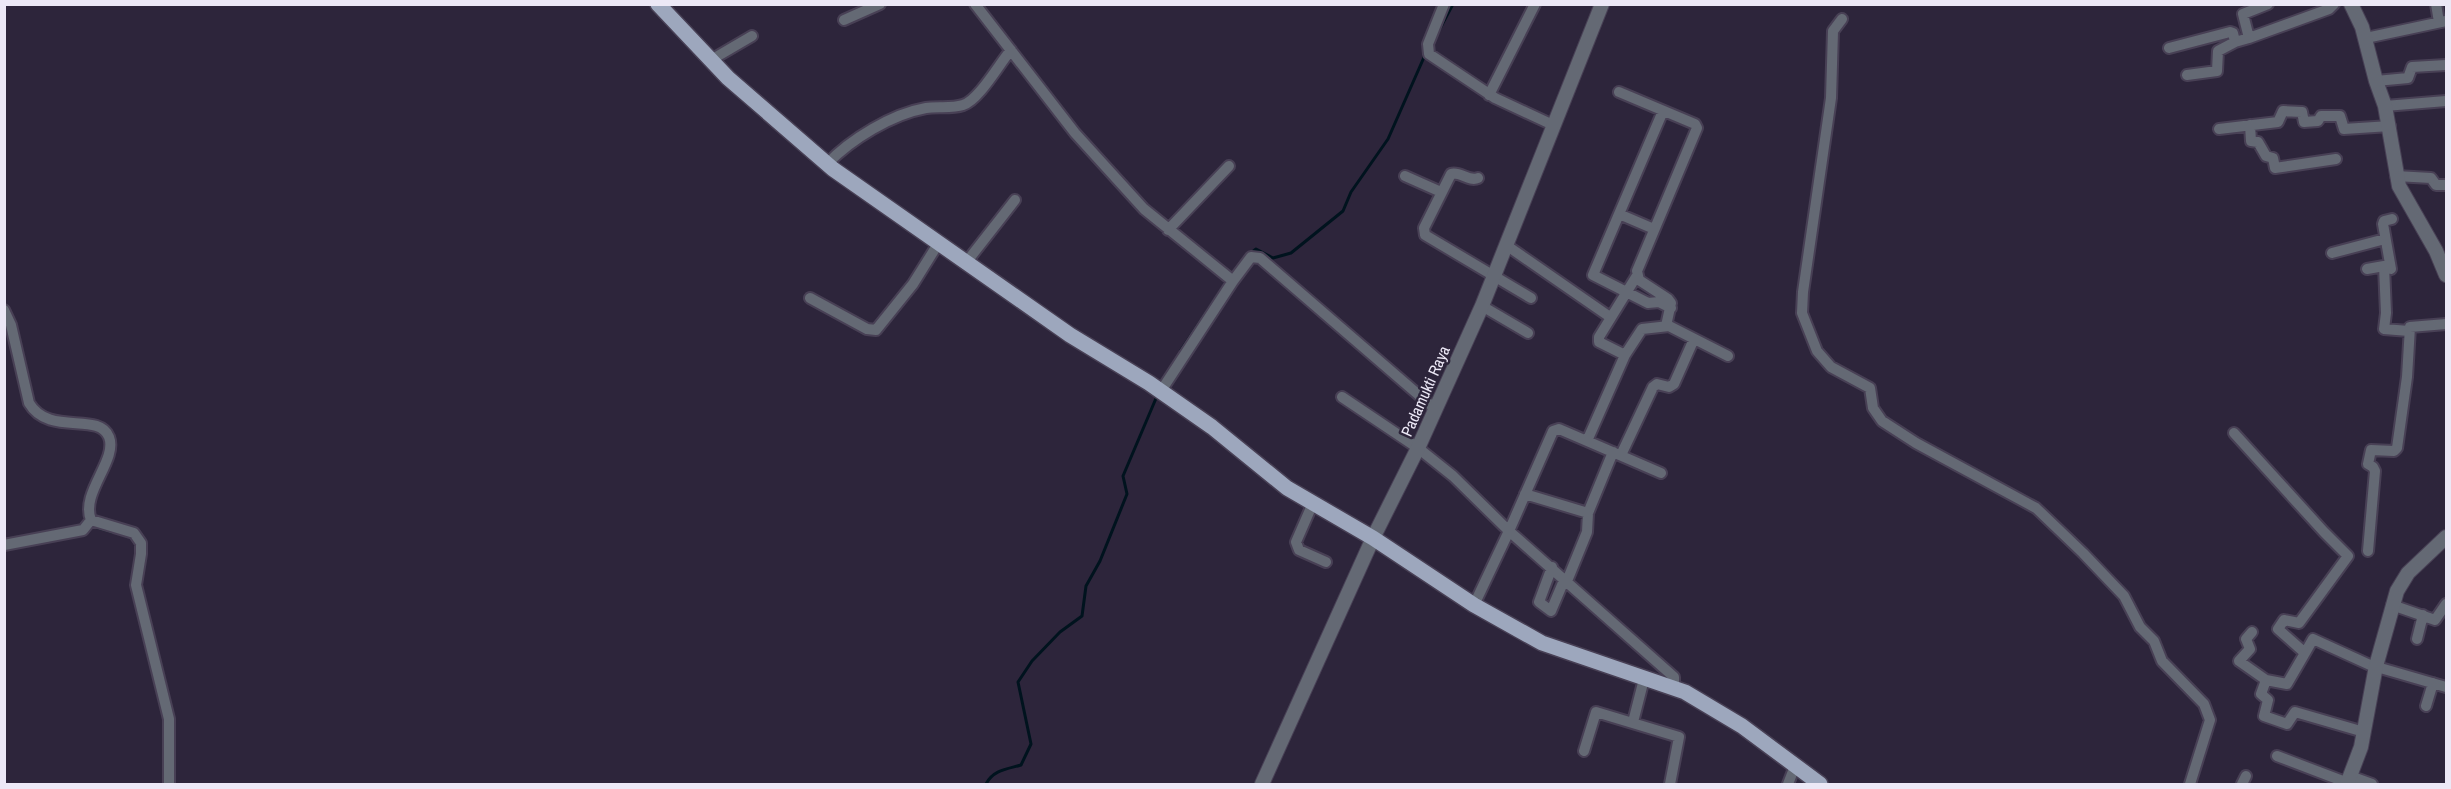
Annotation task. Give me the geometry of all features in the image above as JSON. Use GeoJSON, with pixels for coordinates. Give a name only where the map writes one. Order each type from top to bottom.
{"type":"FeatureCollection","features":[{"type":"Feature","properties":{"kind":"main road"},"geometry":{"type":"LineString","coordinates":[[658,4],[728,78],[827,164],[965,264],[1070,335],[1161,391],[1212,427],[1287,488],[1372,538],[1474,605],[1542,643],[1684,692],[1742,726],[1820,784]]}},
{"type":"Feature","properties":{"kind":"street"},"geometry":{"type":"LineString","coordinates":[[844,20],[880,4]]}},
{"type":"Feature","properties":{"kind":"street"},"geometry":{"type":"LineString","coordinates":[[975,4],[1075,133],[1144,209],[1233,281]]}},
{"type":"Feature","properties":{"kind":"street"},"geometry":{"type":"LineString","coordinates":[[1444,4],[1428,44],[1429,54],[1489,94],[1553,125]]}},
{"type":"Feature","properties":{"kind":"street"},"geometry":{"type":"LineString","coordinates":[[1489,94],[1535,4]]}},
{"type":"Feature","properties":{"kind":"street","name":"Padamukti Raya"},"geometry":{"type":"LineString","coordinates":[[1262,784],[1372,538],[1418,448],[1482,306],[1602,4]]}},
{"type":"Feature","properties":{"kind":"street"},"geometry":{"type":"LineString","coordinates":[[2249,38],[2243,14],[2268,4]]}},
{"type":"Feature","properties":{"kind":"street"},"geometry":{"type":"LineString","coordinates":[[2187,75],[2217,71],[2218,51],[2235,42],[2329,9],[2334,4]]}},
{"type":"Feature","properties":{"kind":"street"},"geometry":{"type":"LineString","coordinates":[[2351,4],[2366,38],[2376,81],[2385,106],[2385,127],[2396,176],[2403,195],[2436,251],[2446,275]]}},
{"type":"Feature","properties":{"kind":"street"},"geometry":{"type":"LineString","coordinates":[[2366,38],[2443,22],[2436,4]]}},
{"type":"Feature","properties":{"kind":"street"},"geometry":{"type":"LineString","coordinates":[[1842,18],[1833,31],[1831,98],[1803,292],[1802,313],[1817,351],[1831,367],[1870,388],[1874,408],[1882,421],[2036,508],[2124,596],[2140,627],[2154,640],[2162,661],[2194,693],[2208,712],[2210,720],[2190,784]]}},
{"type":"Feature","properties":{"kind":"street"},"geometry":{"type":"LineString","coordinates":[[2169,48],[2230,32],[2233,33],[2235,42]]}},
{"type":"Feature","properties":{"kind":"street"},"geometry":{"type":"LineString","coordinates":[[711,60],[752,36]]}},
{"type":"Feature","properties":{"kind":"street"},"geometry":{"type":"LineString","coordinates":[[827,164],[848,143],[904,115],[926,108],[963,105],[974,97],[1011,50]]}},
{"type":"Feature","properties":{"kind":"street"},"geometry":{"type":"LineString","coordinates":[[2376,81],[2408,78],[2412,67],[2446,66]]}},
{"type":"Feature","properties":{"kind":"street"},"geometry":{"type":"LineString","coordinates":[[1618,92],[1695,124],[1697,128],[1636,271],[1636,277],[1599,337],[1599,342],[1625,355]]}},
{"type":"Feature","properties":{"kind":"street"},"geometry":{"type":"LineString","coordinates":[[2385,106],[2446,101]]}},
{"type":"Feature","properties":{"kind":"street"},"geometry":{"type":"LineString","coordinates":[[1663,111],[1593,275],[1648,303],[1659,302],[1671,308]]}},
{"type":"Feature","properties":{"kind":"street"},"geometry":{"type":"LineString","coordinates":[[2219,129],[2278,122],[2282,111],[2301,111],[2304,122],[2318,121],[2321,116],[2338,116],[2343,129],[2385,127]]}},
{"type":"Feature","properties":{"kind":"street"},"geometry":{"type":"LineString","coordinates":[[2250,125],[2251,141],[2258,142],[2266,156],[2273,158],[2275,168],[2336,159]]}},
{"type":"Feature","properties":{"kind":"street"},"geometry":{"type":"LineString","coordinates":[[1168,230],[1229,166]]}},
{"type":"Feature","properties":{"kind":"street"},"geometry":{"type":"LineString","coordinates":[[1478,178],[1474,180],[1453,173],[1424,228],[1425,235],[1531,298]]}},
{"type":"Feature","properties":{"kind":"street"},"geometry":{"type":"LineString","coordinates":[[1405,176],[1441,192]]}},
{"type":"Feature","properties":{"kind":"street"},"geometry":{"type":"LineString","coordinates":[[2396,176],[2431,178],[2437,185],[2446,185]]}},
{"type":"Feature","properties":{"kind":"street"},"geometry":{"type":"LineString","coordinates":[[965,264],[1015,200]]}},
{"type":"Feature","properties":{"kind":"street"},"geometry":{"type":"LineString","coordinates":[[1618,214],[1654,229]]}},
{"type":"Feature","properties":{"kind":"street"},"geometry":{"type":"LineString","coordinates":[[2367,269],[2384,266],[2391,269],[2383,222],[2392,219]]}},
{"type":"Feature","properties":{"kind":"street"},"geometry":{"type":"LineString","coordinates":[[2332,253],[2385,239]]}},
{"type":"Feature","properties":{"kind":"street"},"geometry":{"type":"LineString","coordinates":[[810,298],[867,330],[876,330],[913,284],[938,244]]}},
{"type":"Feature","properties":{"kind":"street"},"geometry":{"type":"LineString","coordinates":[[1506,245],[1610,317]]}},
{"type":"Feature","properties":{"kind":"street"},"geometry":{"type":"LineString","coordinates":[[1161,391],[1251,257],[1260,258],[1435,410]]}},
{"type":"Feature","properties":{"kind":"street"},"geometry":{"type":"LineString","coordinates":[[2384,266],[2386,313],[2384,329],[2409,331]]}},
{"type":"Feature","properties":{"kind":"street"},"geometry":{"type":"LineString","coordinates":[[1636,277],[1668,299],[1671,308],[1666,326]]}},
{"type":"Feature","properties":{"kind":"street"},"geometry":{"type":"LineString","coordinates":[[1482,306],[1528,333]]}},
{"type":"Feature","properties":{"kind":"street"},"geometry":{"type":"LineString","coordinates":[[4,310],[10,325],[29,403],[35,412],[45,419],[97,426],[106,431],[109,436],[107,456],[90,499],[91,520]]}},
{"type":"Feature","properties":{"kind":"street"},"geometry":{"type":"LineString","coordinates":[[2368,551],[2375,471],[2373,466],[2368,464],[2369,453],[2371,450],[2394,451],[2397,448],[2407,377],[2410,326],[2446,324]]}},
{"type":"Feature","properties":{"kind":"street"},"geometry":{"type":"LineString","coordinates":[[1587,441],[1625,355],[1642,329],[1666,326],[1728,356]]}},
{"type":"Feature","properties":{"kind":"street"},"geometry":{"type":"LineString","coordinates":[[1552,567],[1539,602],[1551,611],[1587,532],[1588,513],[1617,454],[1653,387],[1657,384],[1669,387],[1674,384],[1694,339]]}},
{"type":"Feature","properties":{"kind":"street"},"geometry":{"type":"LineString","coordinates":[[1342,397],[1418,448],[1453,476],[1509,531],[1674,677],[1674,689]]}},
{"type":"Feature","properties":{"kind":"street"},"geometry":{"type":"LineString","coordinates":[[1474,605],[1553,430],[1559,429],[1661,473]]}},
{"type":"Feature","properties":{"kind":"street"},"geometry":{"type":"LineString","coordinates":[[2234,433],[2348,556],[2298,623],[2284,620],[2279,628],[2305,653]]}},
{"type":"Feature","properties":{"kind":"street"},"geometry":{"type":"LineString","coordinates":[[1526,494],[1588,513]]}},
{"type":"Feature","properties":{"kind":"street"},"geometry":{"type":"LineString","coordinates":[[1313,503],[1296,542],[1299,550],[1326,562]]}},
{"type":"Feature","properties":{"kind":"street"},"geometry":{"type":"LineString","coordinates":[[4,545],[83,530],[91,520]]}},
{"type":"Feature","properties":{"kind":"street"},"geometry":{"type":"LineString","coordinates":[[91,520],[134,533],[141,543],[136,585],[169,719],[169,784]]}},
{"type":"Feature","properties":{"kind":"street"},"geometry":{"type":"LineString","coordinates":[[2343,780],[2358,731],[2369,664],[2402,581],[2446,537]]}},
{"type":"Feature","properties":{"kind":"street"},"geometry":{"type":"LineString","coordinates":[[2392,605],[2435,620],[2446,604]]}},
{"type":"Feature","properties":{"kind":"street"},"geometry":{"type":"LineString","coordinates":[[2417,639],[2423,615]]}},
{"type":"Feature","properties":{"kind":"street"},"geometry":{"type":"LineString","coordinates":[[2252,632],[2246,639],[2250,648],[2239,661],[2266,680],[2287,684],[2313,639],[2369,664],[2446,687]]}},
{"type":"Feature","properties":{"kind":"street"},"geometry":{"type":"LineString","coordinates":[[1633,722],[1644,679]]}},
{"type":"Feature","properties":{"kind":"street"},"geometry":{"type":"LineString","coordinates":[[2266,680],[2261,694],[2268,699],[2264,716],[2287,724],[2295,712],[2358,731]]}},
{"type":"Feature","properties":{"kind":"street"},"geometry":{"type":"LineString","coordinates":[[2426,706],[2433,683]]}},
{"type":"Feature","properties":{"kind":"street"},"geometry":{"type":"LineString","coordinates":[[1584,751],[1596,712],[1680,738],[1670,784]]}},
{"type":"Feature","properties":{"kind":"street"},"geometry":{"type":"LineString","coordinates":[[2277,756],[2343,780],[2372,784]]}},
{"type":"Feature","properties":{"kind":"street"},"geometry":{"type":"LineString","coordinates":[[1788,784],[1795,766]]}},
{"type":"Feature","properties":{"kind":"waterway"},"geometry":{"type":"LineString","coordinates":[[1436,36],[1453,4]]}},
{"type":"Feature","properties":{"kind":"waterway"},"geometry":{"type":"LineString","coordinates":[[1251,253],[1256,249],[1273,258],[1291,253],[1343,211],[1351,192],[1388,139],[1425,55]]}},
{"type":"Feature","properties":{"kind":"waterway"},"geometry":{"type":"LineString","coordinates":[[1181,350],[1227,281]]}},
{"type":"Feature","properties":{"kind":"waterway"},"geometry":{"type":"LineString","coordinates":[[986,784],[996,773],[1021,765],[1031,744],[1018,682],[1032,661],[1060,632],[1082,616],[1086,586],[1100,561],[1127,494],[1123,476],[1157,396]]}},
{"type":"Feature","properties":{"kind":"waterway"},"geometry":{"type":"LineString","coordinates":[[95,527],[112,532]]}}]}
